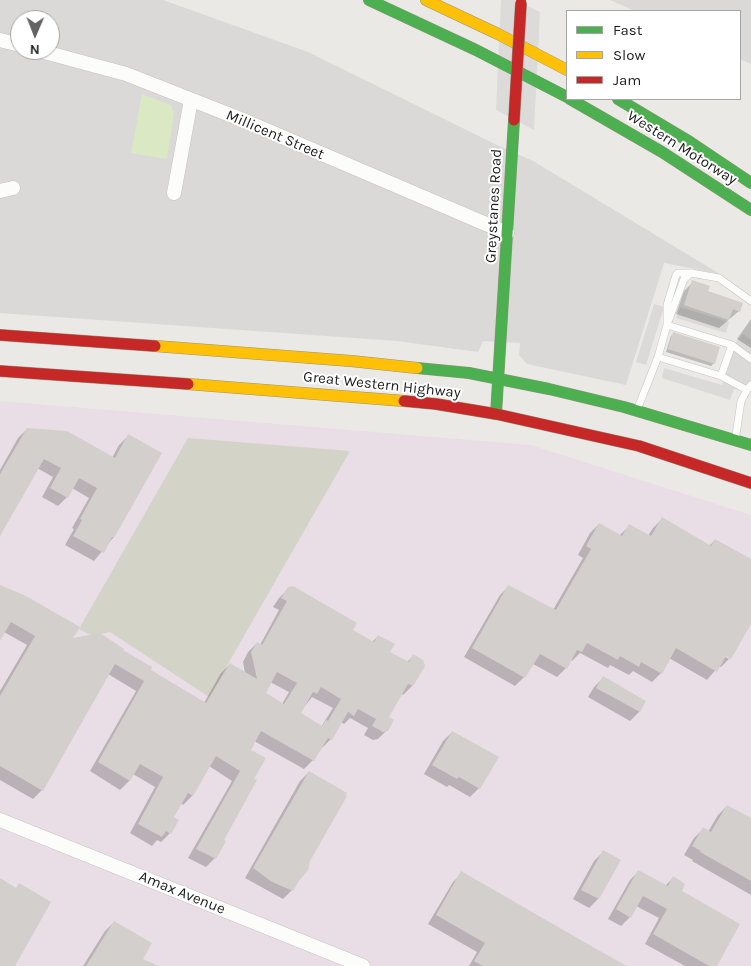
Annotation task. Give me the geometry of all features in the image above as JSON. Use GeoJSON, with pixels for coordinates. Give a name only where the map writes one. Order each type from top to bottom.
{"type":"FeatureCollection","features":[{"type":"Feature","properties":{"kind":"main road","name":"Western Motorway"},"geometry":{"type":"LineString","coordinates":[[369,0],[469,46],[566,96]]}},
{"type":"Feature","properties":{"kind":"main road"},"geometry":{"type":"LineString","coordinates":[[426,0],[498,34],[566,69]]}},
{"type":"Feature","properties":{"kind":"main road","name":"Greystanes Road"},"geometry":{"type":"LineString","coordinates":[[496,414],[521,2]]}},
{"type":"Feature","properties":{"kind":"main road","name":"Western Motorway"},"geometry":{"type":"LineString","coordinates":[[572,100],[662,152],[751,210]]}},
{"type":"Feature","properties":{"kind":"main road","name":"Western Motorway"},"geometry":{"type":"LineString","coordinates":[[620,100],[751,183]]}},
{"type":"Feature","properties":{"kind":"main road","name":"Great Western Highway"},"geometry":{"type":"LineString","coordinates":[[0,335],[433,369],[549,389],[637,410],[751,445]]}},
{"type":"Feature","properties":{"kind":"main road","name":"Great Western Highway"},"geometry":{"type":"LineString","coordinates":[[0,371],[436,404],[496,414],[639,446],[751,483]]}},
{"type":"Feature","properties":{"kind":"street","name":"Millicent Street"},"geometry":{"type":"LineString","coordinates":[[60,56],[126,74],[192,100],[507,233]]}},
{"type":"Feature","properties":{"kind":"street"},"geometry":{"type":"LineString","coordinates":[[174,193],[192,100]]}},
{"type":"Feature","properties":{"kind":"street","name":"Amax Avenue"},"geometry":{"type":"LineString","coordinates":[[0,820],[364,966]]}},
{"type":"Feature","properties":{"kind":"lane"},"geometry":{"type":"LineString","coordinates":[[637,410],[658,357],[667,325],[667,304],[676,275],[683,272],[719,278],[751,301]]}},
{"type":"Feature","properties":{"kind":"lane"},"geometry":{"type":"LineString","coordinates":[[667,325],[732,345],[751,359]]}},
{"type":"Feature","properties":{"kind":"lane"},"geometry":{"type":"LineString","coordinates":[[721,376],[732,345]]}},
{"type":"Feature","properties":{"kind":"lane"},"geometry":{"type":"LineString","coordinates":[[658,357],[721,376],[749,388],[741,401],[736,440]]}},
{"type":"Feature","properties":{"kind":"shaded area"},"geometry":{"type":"Polygon","coordinates":[[[0,0],[163,0],[308,52],[533,161],[720,274],[664,263],[626,385],[527,364],[519,355],[520,343],[483,341],[478,352],[397,341],[0,313],[0,0]]]}},
{"type":"Feature","properties":{"kind":"shaded area"},"geometry":{"type":"Polygon","coordinates":[[[610,0],[751,0],[751,64],[741,59],[741,10],[633,10],[610,0]]]}},
{"type":"Feature","properties":{"kind":"shaded area"},"geometry":{"type":"Polygon","coordinates":[[[654,304],[664,307],[646,365],[636,362],[654,304]]]}},
{"type":"Feature","properties":{"kind":"shaded area"},"geometry":{"type":"Polygon","coordinates":[[[680,307],[729,322],[726,333],[676,318],[680,307]]]}},
{"type":"Feature","properties":{"kind":"shaded area"},"geometry":{"type":"Polygon","coordinates":[[[743,334],[751,340],[751,392],[734,389],[730,400],[662,378],[664,368],[722,385],[736,342],[743,334]]]}},
{"type":"Feature","properties":{"kind":"shaded area"},"geometry":{"type":"Polygon","coordinates":[[[0,401],[531,445],[751,515],[751,966],[0,966],[0,401]]]}},
{"type":"Feature","properties":{"kind":"shaded area"},"geometry":{"type":"Polygon","coordinates":[[[188,438],[350,451],[209,697],[110,632],[92,636],[79,629],[188,438]]]}},
{"type":"Feature","properties":{"kind":"green space"},"geometry":{"type":"Polygon","coordinates":[[[142,94],[171,105],[174,113],[167,159],[131,153],[142,94]]]}},
{"type":"Feature","properties":{"kind":"pier"},"geometry":{"type":"Polygon","coordinates":[[[501,0],[514,0],[540,12],[534,130],[496,110],[501,0]]]}},
{"type":"Feature","properties":{"kind":"building"},"geometry":{"type":"Polygon","coordinates":[[[692,280],[710,286],[708,291],[743,303],[740,312],[733,309],[729,320],[684,305],[692,280]]]}},
{"type":"Feature","properties":{"kind":"building"},"geometry":{"type":"Polygon","coordinates":[[[673,332],[720,347],[715,364],[668,349],[673,332]]]}},
{"type":"Feature","properties":{"kind":"building"},"geometry":{"type":"Polygon","coordinates":[[[27,428],[67,431],[115,458],[128,434],[162,453],[104,553],[73,536],[97,488],[79,478],[68,498],[50,488],[61,468],[44,459],[0,536],[0,474],[27,428]]]}},
{"type":"Feature","properties":{"kind":"building"},"geometry":{"type":"Polygon","coordinates":[[[662,517],[711,546],[715,539],[751,559],[751,624],[731,659],[726,656],[717,672],[676,648],[662,674],[641,662],[639,667],[620,656],[618,660],[587,643],[582,652],[577,650],[567,669],[540,654],[525,678],[472,648],[508,585],[556,610],[591,549],[586,546],[599,523],[622,536],[629,524],[651,536],[662,517]]]}},
{"type":"Feature","properties":{"kind":"building"},"geometry":{"type":"Polygon","coordinates":[[[0,585],[26,596],[80,627],[73,638],[100,633],[123,650],[152,667],[151,670],[206,703],[230,663],[257,679],[251,652],[257,642],[262,645],[287,601],[281,598],[288,587],[293,586],[357,623],[353,630],[374,642],[378,635],[395,644],[390,652],[409,662],[413,654],[423,660],[425,666],[413,686],[408,684],[389,717],[394,720],[388,731],[383,732],[372,726],[376,719],[358,709],[354,716],[348,712],[332,740],[328,738],[314,761],[261,731],[251,750],[266,758],[254,779],[257,780],[224,840],[226,841],[216,859],[196,849],[240,771],[216,756],[193,796],[188,793],[174,817],[179,820],[171,834],[166,831],[162,837],[138,824],[163,777],[140,764],[130,781],[98,762],[144,681],[115,664],[43,791],[0,766],[0,696],[35,636],[11,622],[0,641],[0,585]],[[277,672],[266,693],[284,704],[297,683],[277,672]],[[321,687],[317,694],[313,692],[301,713],[322,726],[326,720],[328,721],[341,699],[321,687]]]}},
{"type":"Feature","properties":{"kind":"building"},"geometry":{"type":"Polygon","coordinates":[[[603,676],[646,701],[640,712],[596,688],[603,676]]]}},
{"type":"Feature","properties":{"kind":"building"},"geometry":{"type":"Polygon","coordinates":[[[452,731],[499,757],[480,789],[432,765],[452,731]]]}},
{"type":"Feature","properties":{"kind":"building"},"geometry":{"type":"Polygon","coordinates":[[[309,771],[347,793],[345,795],[347,796],[310,861],[308,870],[293,891],[272,882],[253,868],[309,771]]]}},
{"type":"Feature","properties":{"kind":"building"},"geometry":{"type":"Polygon","coordinates":[[[727,805],[751,818],[751,881],[692,846],[703,827],[711,832],[727,805]]]}},
{"type":"Feature","properties":{"kind":"building"},"geometry":{"type":"Polygon","coordinates":[[[603,850],[621,860],[599,899],[581,890],[603,850]]]}},
{"type":"Feature","properties":{"kind":"building"},"geometry":{"type":"Polygon","coordinates":[[[638,870],[668,886],[673,876],[685,884],[682,891],[740,924],[717,966],[709,966],[653,934],[667,909],[643,896],[631,918],[616,909],[638,870]]]}},
{"type":"Feature","properties":{"kind":"building"},"geometry":{"type":"Polygon","coordinates":[[[461,871],[627,966],[483,966],[474,961],[485,943],[436,915],[461,871]]]}},
{"type":"Feature","properties":{"kind":"building"},"geometry":{"type":"Polygon","coordinates":[[[0,878],[16,888],[19,883],[51,902],[15,966],[0,966],[0,878]]]}},
{"type":"Feature","properties":{"kind":"building"},"geometry":{"type":"Polygon","coordinates":[[[114,921],[152,943],[143,959],[159,966],[86,966],[114,921]]]}},
{"type":"Feature","properties":{"kind":"traffic: fast"},"geometry":{"type":"LineString","coordinates":[[369,0],[476,50],[566,96]]}},
{"type":"Feature","properties":{"kind":"traffic: fast"},"geometry":{"type":"LineString","coordinates":[[572,100],[662,152],[751,210]]}},
{"type":"Feature","properties":{"kind":"traffic: fast"},"geometry":{"type":"LineString","coordinates":[[620,100],[690,142],[751,183]]}},
{"type":"Feature","properties":{"kind":"traffic: fast"},"geometry":{"type":"LineString","coordinates":[[496,414],[514,120]]}},
{"type":"Feature","properties":{"kind":"traffic: fast"},"geometry":{"type":"LineString","coordinates":[[417,368],[469,373],[549,389],[624,407],[751,445]]}},
{"type":"Feature","properties":{"kind":"traffic: slow"},"geometry":{"type":"LineString","coordinates":[[426,0],[498,34],[566,69]]}},
{"type":"Feature","properties":{"kind":"traffic: slow"},"geometry":{"type":"LineString","coordinates":[[155,346],[417,368]]}},
{"type":"Feature","properties":{"kind":"traffic: slow"},"geometry":{"type":"LineString","coordinates":[[188,384],[404,401]]}},
{"type":"Feature","properties":{"kind":"traffic: jam"},"geometry":{"type":"LineString","coordinates":[[514,120],[521,3]]}},
{"type":"Feature","properties":{"kind":"traffic: jam"},"geometry":{"type":"LineString","coordinates":[[0,335],[155,346]]}},
{"type":"Feature","properties":{"kind":"traffic: jam"},"geometry":{"type":"LineString","coordinates":[[0,371],[188,384]]}},
{"type":"Feature","properties":{"kind":"traffic: jam"},"geometry":{"type":"LineString","coordinates":[[404,401],[436,404],[496,414],[639,446],[751,483]]}}]}
